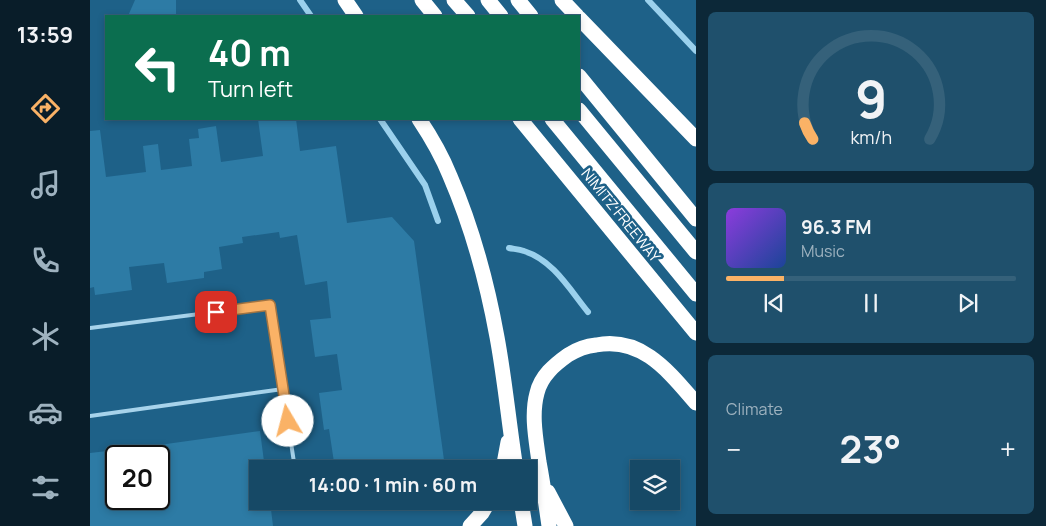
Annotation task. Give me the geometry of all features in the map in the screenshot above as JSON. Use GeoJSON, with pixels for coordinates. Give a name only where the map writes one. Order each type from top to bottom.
{"type":"FeatureCollection","features":[{"type":"Feature","properties":{"kind":"highway"},"geometry":{"type":"LineString","coordinates":[[345,0],[355,15]]}},
{"type":"Feature","properties":{"kind":"highway"},"geometry":{"type":"LineString","coordinates":[[422,0],[434,15]]}},
{"type":"Feature","properties":{"kind":"highway"},"geometry":{"type":"LineString","coordinates":[[454,0],[467,15]]}},
{"type":"Feature","properties":{"kind":"highway"},"geometry":{"type":"LineString","coordinates":[[488,0],[500,15]]}},
{"type":"Feature","properties":{"kind":"highway"},"geometry":{"type":"LineString","coordinates":[[518,0],[530,15]]}},
{"type":"Feature","properties":{"kind":"highway"},"geometry":{"type":"LineString","coordinates":[[562,0],[576,15]]}},
{"type":"Feature","properties":{"kind":"highway"},"geometry":{"type":"LineString","coordinates":[[580,19],[696,139]]}},
{"type":"Feature","properties":{"kind":"highway"},"geometry":{"type":"LineString","coordinates":[[580,77],[696,219]]}},
{"type":"Feature","properties":{"kind":"highway"},"geometry":{"type":"LineString","coordinates":[[580,111],[696,252]]}},
{"type":"Feature","properties":{"kind":"highway"},"geometry":{"type":"LineString","coordinates":[[421,120],[451,176],[479,257],[497,338],[514,460]]}},
{"type":"Feature","properties":{"kind":"highway","name":"NIMITZ FREEWAY"},"geometry":{"type":"LineString","coordinates":[[521,120],[696,333]]}},
{"type":"Feature","properties":{"kind":"highway"},"geometry":{"type":"LineString","coordinates":[[553,120],[696,294]]}},
{"type":"Feature","properties":{"kind":"highway"},"geometry":{"type":"LineString","coordinates":[[549,526],[534,429],[534,409],[537,392],[543,378],[555,364],[570,353],[587,346],[606,342],[624,344],[640,350],[655,360],[696,403]]}},
{"type":"Feature","properties":{"kind":"highway"},"geometry":{"type":"LineString","coordinates":[[505,460],[510,433]]}},
{"type":"Feature","properties":{"kind":"highway"},"geometry":{"type":"LineString","coordinates":[[542,482],[566,526]]}},
{"type":"Feature","properties":{"kind":"highway"},"geometry":{"type":"LineString","coordinates":[[470,526],[484,510]]}},
{"type":"Feature","properties":{"kind":"highway"},"geometry":{"type":"LineString","coordinates":[[522,510],[524,526]]}},
{"type":"Feature","properties":{"kind":"lane"},"geometry":{"type":"LineString","coordinates":[[90,328],[270,305],[294,460]]}},
{"type":"Feature","properties":{"kind":"lane"},"geometry":{"type":"LineString","coordinates":[[90,416],[283,389]]}},
{"type":"Feature","properties":{"kind":"building"},"geometry":{"type":"Polygon","coordinates":[[[135,0],[176,0],[176,15],[128,15],[135,0]]]}},
{"type":"Feature","properties":{"kind":"building"},"geometry":{"type":"Polygon","coordinates":[[[258,120],[296,120],[300,151],[336,146],[347,223],[392,217],[414,241],[444,460],[334,460],[329,429],[324,430],[319,393],[342,390],[337,354],[315,357],[310,320],[331,318],[327,281],[305,285],[297,235],[280,238],[279,232],[242,237],[243,243],[219,247],[222,269],[204,272],[204,278],[167,283],[164,263],[129,267],[132,290],[95,295],[94,287],[90,288],[90,131],[100,130],[106,177],[146,172],[143,146],[158,144],[161,170],[192,166],[189,139],[199,138],[198,129],[216,126],[221,162],[263,156],[258,120]]]}},
{"type":"Feature","properties":{"kind":"building"},"geometry":{"type":"Polygon","coordinates":[[[260,431],[264,460],[249,460],[249,510],[271,510],[273,526],[90,526],[90,453],[105,451],[105,510],[170,510],[170,445],[159,445],[260,431]]]}},
{"type":"Feature","properties":{"kind":"waterway"},"geometry":{"type":"LineString","coordinates":[[300,0],[310,15]]}},
{"type":"Feature","properties":{"kind":"waterway"},"geometry":{"type":"LineString","coordinates":[[648,0],[696,51]]}},
{"type":"Feature","properties":{"kind":"waterway"},"geometry":{"type":"LineString","coordinates":[[381,120],[425,185],[438,221]]}},
{"type":"Feature","properties":{"kind":"waterway"},"geometry":{"type":"LineString","coordinates":[[509,248],[524,251],[544,261],[560,277],[588,312]]}},
{"type":"Feature","properties":{"kind":"route"},"geometry":{"type":"LineString","coordinates":[[216,312],[270,305],[288,421]]}}]}
